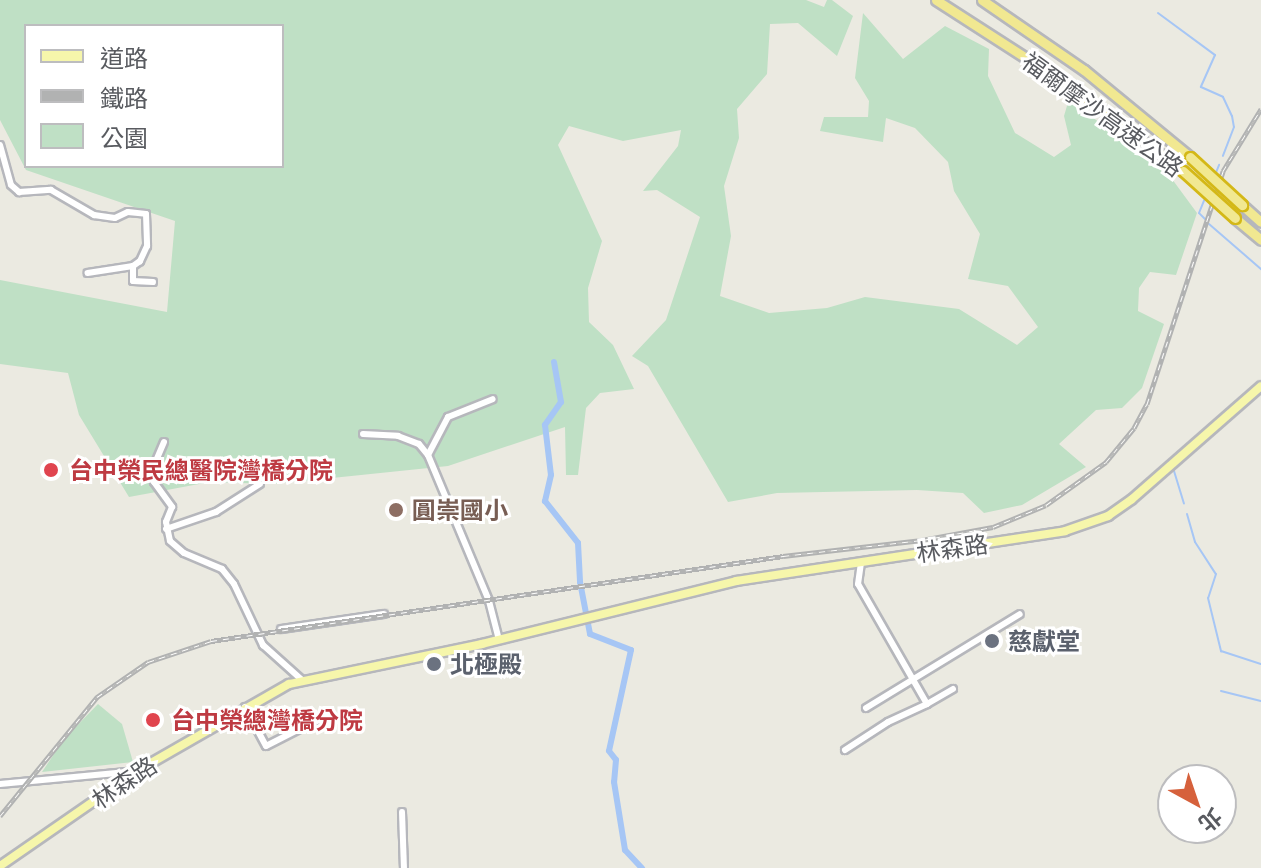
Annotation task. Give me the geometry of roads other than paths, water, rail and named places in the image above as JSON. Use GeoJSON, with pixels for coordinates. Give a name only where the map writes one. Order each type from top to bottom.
{"type":"FeatureCollection","features":[{"type":"Feature","properties":{"kind":"highway","name":"福爾摩沙高速公路"},"geometry":{"type":"LineString","coordinates":[[936,0],[1074,89],[1183,171],[1261,240]]}},
{"type":"Feature","properties":{"kind":"highway","name":"福爾摩沙高速公路"},"geometry":{"type":"LineString","coordinates":[[982,0],[1084,70],[1190,157],[1261,222]]}},
{"type":"Feature","properties":{"kind":"main road","name":"林森路"},"geometry":{"type":"LineString","coordinates":[[0,866],[137,771],[245,707],[302,680],[499,640],[722,584],[1033,537],[1065,531],[1108,516],[1132,499],[1261,386]]}},
{"type":"Feature","properties":{"kind":"street"},"geometry":{"type":"LineString","coordinates":[[0,145],[11,185],[19,192],[51,190],[94,215],[115,218],[138,211],[146,214],[147,246],[144,256],[133,266],[88,273]]}},
{"type":"Feature","properties":{"kind":"street"},"geometry":{"type":"LineString","coordinates":[[133,266],[133,281],[153,282]]}},
{"type":"Feature","properties":{"kind":"street"},"geometry":{"type":"LineString","coordinates":[[428,455],[448,417],[493,399]]}},
{"type":"Feature","properties":{"kind":"street"},"geometry":{"type":"LineString","coordinates":[[363,434],[398,436],[419,444],[428,455],[489,601],[499,640]]}},
{"type":"Feature","properties":{"kind":"street"},"geometry":{"type":"LineString","coordinates":[[164,442],[155,463],[154,482],[172,507],[166,529],[170,541],[184,553],[222,569],[234,584],[263,645],[302,680]]}},
{"type":"Feature","properties":{"kind":"street"},"geometry":{"type":"LineString","coordinates":[[166,529],[216,512],[260,484]]}},
{"type":"Feature","properties":{"kind":"street"},"geometry":{"type":"LineString","coordinates":[[861,562],[858,584],[927,704]]}},
{"type":"Feature","properties":{"kind":"street"},"geometry":{"type":"LineString","coordinates":[[281,629],[384,614]]}},
{"type":"Feature","properties":{"kind":"street"},"geometry":{"type":"LineString","coordinates":[[866,708],[1020,614]]}},
{"type":"Feature","properties":{"kind":"street"},"geometry":{"type":"LineString","coordinates":[[845,750],[888,722],[953,689]]}},
{"type":"Feature","properties":{"kind":"street"},"geometry":{"type":"LineString","coordinates":[[245,707],[266,746],[321,718]]}},
{"type":"Feature","properties":{"kind":"street"},"geometry":{"type":"LineString","coordinates":[[0,784],[137,771]]}},
{"type":"Feature","properties":{"kind":"street"},"geometry":{"type":"LineString","coordinates":[[402,812],[404,868]]}},
{"type":"Feature","properties":{"kind":"waterway"},"geometry":{"type":"LineString","coordinates":[[1158,13],[1215,55],[1201,87],[1223,97],[1232,116],[1234,127],[1223,156]]}},
{"type":"Feature","properties":{"kind":"waterway"},"geometry":{"type":"LineString","coordinates":[[1215,175],[1219,165]]}},
{"type":"Feature","properties":{"kind":"waterway"},"geometry":{"type":"LineString","coordinates":[[1205,219],[1199,213],[1206,196]]}},
{"type":"Feature","properties":{"kind":"waterway"},"geometry":{"type":"LineString","coordinates":[[1209,224],[1261,269]]}},
{"type":"Feature","properties":{"kind":"waterway"},"geometry":{"type":"LineString","coordinates":[[554,362],[561,402],[545,425],[551,475],[545,501],[578,543],[580,582],[590,634],[631,650],[609,751],[616,760],[614,782],[625,850],[642,868]]}},
{"type":"Feature","properties":{"kind":"waterway"},"geometry":{"type":"LineString","coordinates":[[1174,471],[1184,503]]}},
{"type":"Feature","properties":{"kind":"waterway"},"geometry":{"type":"LineString","coordinates":[[1187,514],[1195,542],[1216,574],[1208,598],[1221,651],[1261,664]]}},
{"type":"Feature","properties":{"kind":"waterway"},"geometry":{"type":"LineString","coordinates":[[1221,691],[1261,701]]}},
{"type":"Feature","properties":{"kind":"railway"},"geometry":{"type":"LineString","coordinates":[[0,816],[97,697],[148,662],[211,641],[783,556],[922,540],[993,527],[1046,505],[1106,462],[1134,428],[1147,404],[1223,171],[1261,109]]}},
{"type":"Feature","properties":{"kind":"place","name":"台中榮民總醫院灣橋分院"},"geometry":{"type":"Point","coordinates":[51,470]}},
{"type":"Feature","properties":{"kind":"place","name":"圓崇國小"},"geometry":{"type":"Point","coordinates":[396,510]}},
{"type":"Feature","properties":{"kind":"place","name":"慈獻堂"},"geometry":{"type":"Point","coordinates":[992,641]}},
{"type":"Feature","properties":{"kind":"place","name":"北極殿"},"geometry":{"type":"Point","coordinates":[434,664]}},
{"type":"Feature","properties":{"kind":"place","name":"台中榮總灣橋分院"},"geometry":{"type":"Point","coordinates":[153,720]}}]}
